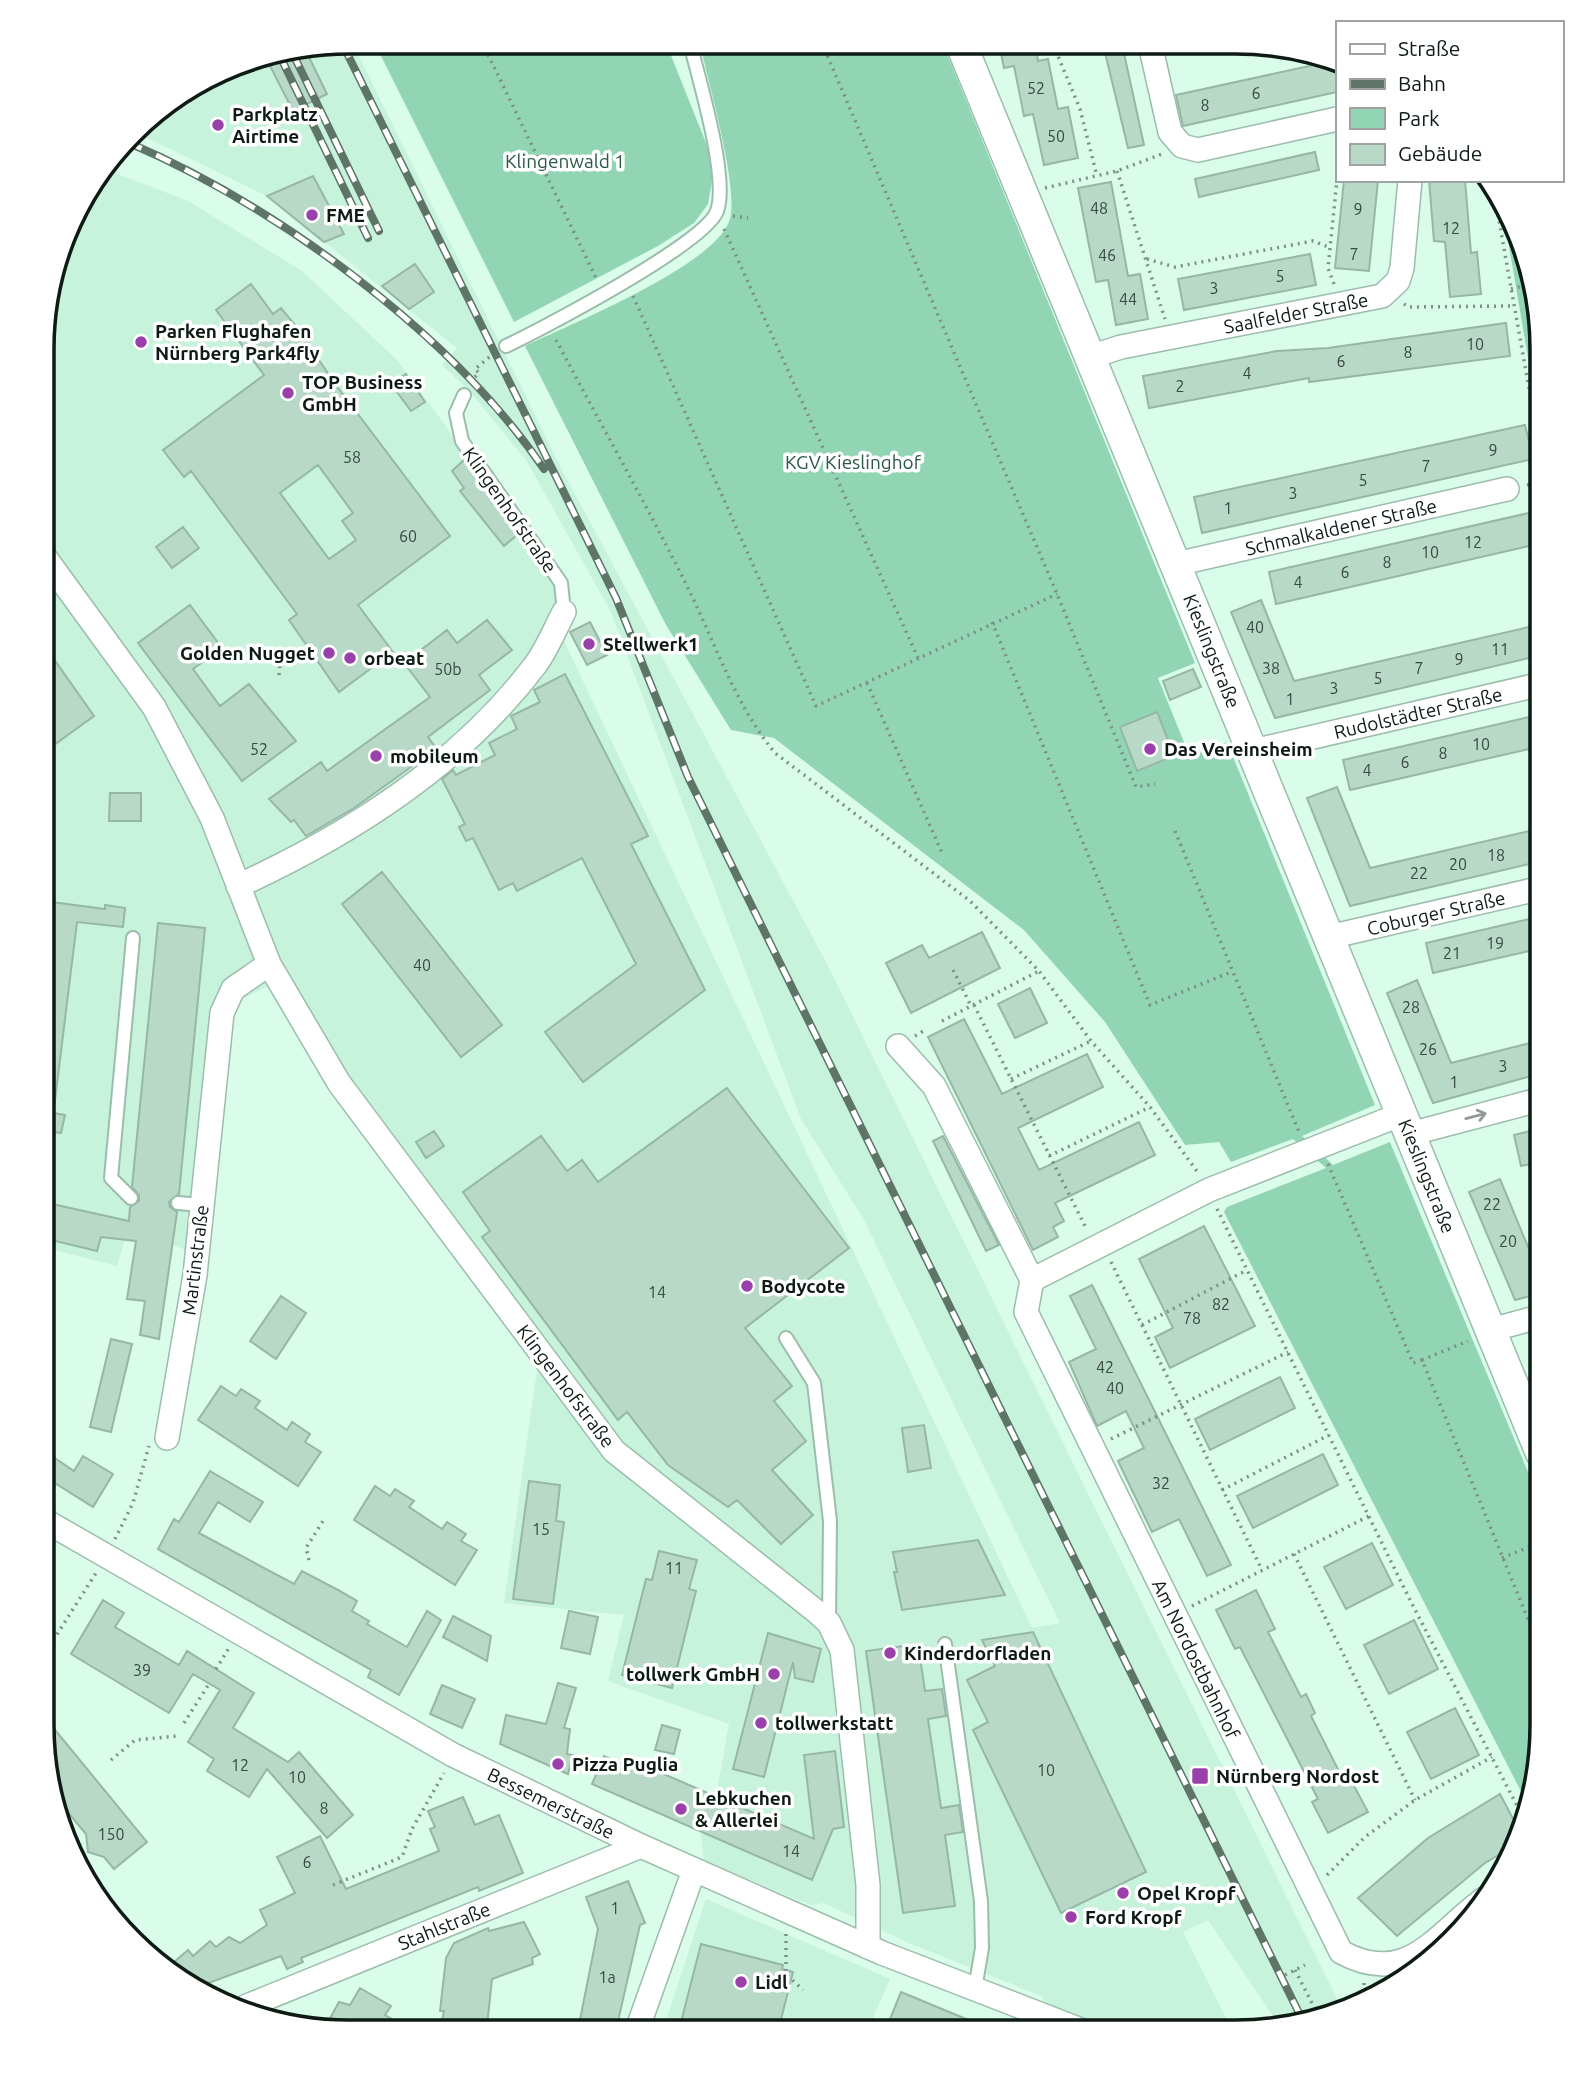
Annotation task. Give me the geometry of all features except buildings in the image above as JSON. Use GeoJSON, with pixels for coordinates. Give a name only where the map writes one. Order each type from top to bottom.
{"type":"FeatureCollection","features":[{"type":"Feature","properties":{"kind":"street","name":"Kieslingstraße"},"geometry":{"type":"LineString","coordinates":[[965,54],[1530,1426]]}},
{"type":"Feature","properties":{"kind":"street"},"geometry":{"type":"LineString","coordinates":[[1152,54],[1170,132],[1182,146],[1198,150],[1336,119]]}},
{"type":"Feature","properties":{"kind":"street","name":"Saalfelder Straße"},"geometry":{"type":"LineString","coordinates":[[1090,357],[1170,338],[1382,296],[1398,281],[1410,182]]}},
{"type":"Feature","properties":{"kind":"street","name":"Schmalkaldener Straße"},"geometry":{"type":"LineString","coordinates":[[1176,564],[1507,489]]}},
{"type":"Feature","properties":{"kind":"street","name":"Klingenhofstraße"},"geometry":{"type":"LineString","coordinates":[[54,570],[154,707],[212,818],[269,964],[339,1083],[614,1451],[829,1623],[842,1650],[868,1885],[869,1947]]}},
{"type":"Feature","properties":{"kind":"street","name":"Klingenhofstraße"},"geometry":{"type":"LineString","coordinates":[[238,886],[291,862],[400,796],[473,734],[538,662],[564,612]]}},
{"type":"Feature","properties":{"kind":"street","name":"Rudolstädter Straße"},"geometry":{"type":"LineString","coordinates":[[1253,751],[1530,687]]}},
{"type":"Feature","properties":{"kind":"street","name":"Coburger Straße"},"geometry":{"type":"LineString","coordinates":[[1329,937],[1530,891]]}},
{"type":"Feature","properties":{"kind":"street","name":"Martinstraße"},"geometry":{"type":"LineString","coordinates":[[167,1438],[195,1275],[222,1013],[233,989],[269,964]]}},
{"type":"Feature","properties":{"kind":"street"},"geometry":{"type":"LineString","coordinates":[[898,1046],[934,1086],[1032,1280],[1209,1190],[1314,1147],[1406,1124],[1530,1101]]}},
{"type":"Feature","properties":{"kind":"street","name":"Am Nordostbahnhof"},"geometry":{"type":"LineString","coordinates":[[1032,1280],[1027,1312],[1341,1952],[1362,1964],[1381,1966],[1409,1961],[1442,1934]]}},
{"type":"Feature","properties":{"kind":"street"},"geometry":{"type":"LineString","coordinates":[[1491,1330],[1530,1319]]}},
{"type":"Feature","properties":{"kind":"street","name":"Bessemerstraße"},"geometry":{"type":"LineString","coordinates":[[54,1526],[453,1755],[694,1870],[869,1947],[1055,2020]]}},
{"type":"Feature","properties":{"kind":"street","name":"Stahlstraße"},"geometry":{"type":"LineString","coordinates":[[253,2004],[640,1846]]}},
{"type":"Feature","properties":{"kind":"street"},"geometry":{"type":"LineString","coordinates":[[642,2020],[694,1870]]}},
{"type":"Feature","properties":{"kind":"lane"},"geometry":{"type":"LineString","coordinates":[[506,346],[626,280],[695,236],[717,213],[722,186],[693,54]]}},
{"type":"Feature","properties":{"kind":"lane","name":"Klingenhofstraße"},"geometry":{"type":"LineString","coordinates":[[464,395],[456,413],[461,441],[561,583],[564,612]]}},
{"type":"Feature","properties":{"kind":"lane"},"geometry":{"type":"LineString","coordinates":[[131,1198],[111,1178],[133,938]]}},
{"type":"Feature","properties":{"kind":"lane"},"geometry":{"type":"LineString","coordinates":[[178,1203],[202,1205]]}},
{"type":"Feature","properties":{"kind":"lane"},"geometry":{"type":"LineString","coordinates":[[786,1338],[814,1383],[830,1521],[829,1623]]}},
{"type":"Feature","properties":{"kind":"lane"},"geometry":{"type":"LineString","coordinates":[[945,1644],[981,1901],[982,1948],[975,1989]]}},
{"type":"Feature","properties":{"kind":"path"},"geometry":{"type":"LineString","coordinates":[[488,54],[603,292]]}},
{"type":"Feature","properties":{"kind":"path"},"geometry":{"type":"LineString","coordinates":[[827,54],[1057,594],[1136,787],[1155,784]]}},
{"type":"Feature","properties":{"kind":"path"},"geometry":{"type":"LineString","coordinates":[[1057,54],[1080,109],[1097,176]]}},
{"type":"Feature","properties":{"kind":"path"},"geometry":{"type":"LineString","coordinates":[[1023,193],[1117,171],[1182,146]]}},
{"type":"Feature","properties":{"kind":"path"},"geometry":{"type":"LineString","coordinates":[[1117,171],[1170,338]]}},
{"type":"Feature","properties":{"kind":"path"},"geometry":{"type":"LineString","coordinates":[[1337,182],[1328,268],[1343,305]]}},
{"type":"Feature","properties":{"kind":"path"},"geometry":{"type":"LineString","coordinates":[[717,213],[918,658]]}},
{"type":"Feature","properties":{"kind":"path"},"geometry":{"type":"LineString","coordinates":[[1498,218],[1530,395]]}},
{"type":"Feature","properties":{"kind":"path"},"geometry":{"type":"LineString","coordinates":[[1147,259],[1175,267],[1313,241],[1331,248]]}},
{"type":"Feature","properties":{"kind":"path"},"geometry":{"type":"LineString","coordinates":[[626,280],[816,706],[1057,594]]}},
{"type":"Feature","properties":{"kind":"path"},"geometry":{"type":"LineString","coordinates":[[1511,289],[1523,286]]}},
{"type":"Feature","properties":{"kind":"path"},"geometry":{"type":"LineString","coordinates":[[1408,307],[1514,306]]}},
{"type":"Feature","properties":{"kind":"path"},"geometry":{"type":"LineString","coordinates":[[547,324],[680,573],[733,689],[762,737],[775,753],[970,901],[1039,971],[1091,1041],[1150,1107],[1193,1164],[1209,1190],[1328,1435],[1518,1807]]}},
{"type":"Feature","properties":{"kind":"path"},"geometry":{"type":"LineString","coordinates":[[464,395],[468,392],[463,388],[479,373],[475,369],[506,346]]}},
{"type":"Feature","properties":{"kind":"path"},"geometry":{"type":"LineString","coordinates":[[992,622],[1150,1004],[1231,972]]}},
{"type":"Feature","properties":{"kind":"path"},"geometry":{"type":"LineString","coordinates":[[279,675],[281,650]]}},
{"type":"Feature","properties":{"kind":"path"},"geometry":{"type":"LineString","coordinates":[[867,683],[942,853]]}},
{"type":"Feature","properties":{"kind":"path"},"geometry":{"type":"LineString","coordinates":[[1175,831],[1231,972],[1413,1363],[1491,1330]]}},
{"type":"Feature","properties":{"kind":"path"},"geometry":{"type":"LineString","coordinates":[[953,970],[1049,1156],[1142,1325],[1262,1570]]}},
{"type":"Feature","properties":{"kind":"path"},"geometry":{"type":"LineString","coordinates":[[942,1021],[1039,971]]}},
{"type":"Feature","properties":{"kind":"path"},"geometry":{"type":"LineString","coordinates":[[1011,1079],[1091,1041]]}},
{"type":"Feature","properties":{"kind":"path"},"geometry":{"type":"LineString","coordinates":[[1049,1156],[1150,1107]]}},
{"type":"Feature","properties":{"kind":"path"},"geometry":{"type":"LineString","coordinates":[[1142,1325],[1247,1270]]}},
{"type":"Feature","properties":{"kind":"path"},"geometry":{"type":"LineString","coordinates":[[1125,1432],[1288,1352]]}},
{"type":"Feature","properties":{"kind":"path"},"geometry":{"type":"LineString","coordinates":[[1422,1360],[1530,1625]]}},
{"type":"Feature","properties":{"kind":"path"},"geometry":{"type":"LineString","coordinates":[[1222,1489],[1328,1435]]}},
{"type":"Feature","properties":{"kind":"path"},"geometry":{"type":"LineString","coordinates":[[54,1639],[107,1555],[133,1503],[146,1447],[167,1438]]}},
{"type":"Feature","properties":{"kind":"path"},"geometry":{"type":"LineString","coordinates":[[1174,1615],[1370,1516]]}},
{"type":"Feature","properties":{"kind":"path"},"geometry":{"type":"LineString","coordinates":[[309,1560],[306,1548],[323,1521]]}},
{"type":"Feature","properties":{"kind":"path"},"geometry":{"type":"LineString","coordinates":[[1502,1558],[1530,1547]]}},
{"type":"Feature","properties":{"kind":"path"},"geometry":{"type":"LineString","coordinates":[[1294,1554],[1415,1800]]}},
{"type":"Feature","properties":{"kind":"path"},"geometry":{"type":"LineString","coordinates":[[184,1723],[209,1684]]}},
{"type":"Feature","properties":{"kind":"path"},"geometry":{"type":"LineString","coordinates":[[111,1760],[135,1740],[177,1736]]}},
{"type":"Feature","properties":{"kind":"path"},"geometry":{"type":"LineString","coordinates":[[333,1885],[402,1857],[412,1829],[453,1755]]}},
{"type":"Feature","properties":{"kind":"path"},"geometry":{"type":"LineString","coordinates":[[1310,1888],[1332,1871],[1365,1837],[1415,1800],[1492,1757]]}},
{"type":"Feature","properties":{"kind":"path"},"geometry":{"type":"LineString","coordinates":[[786,1910],[786,1974],[803,1990]]}},
{"type":"Feature","properties":{"kind":"path"},"geometry":{"type":"LineString","coordinates":[[1285,1975],[1305,1965]]}},
{"type":"Feature","properties":{"kind":"path"},"geometry":{"type":"LineString","coordinates":[[1295,1970],[1315,2009]]}},
{"type":"Feature","properties":{"kind":"shaded area"},"geometry":{"type":"Polygon","coordinates":[[[358,54],[560,466],[828,966],[1338,2001],[1311,2010],[1274,2017],[1208,1920],[1183,1932],[1227,2020],[1076,2020],[1047,2009],[1042,1996],[909,1943],[824,1903],[811,1905],[704,1861],[701,1832],[716,1797],[729,1724],[608,1681],[624,1615],[504,1603],[537,1370],[349,1107],[270,985],[236,1002],[208,1259],[173,1245],[127,1240],[117,1266],[54,1250],[55,330],[60,292],[70,254],[94,202],[113,172],[188,201],[302,271],[397,360],[571,596],[563,639],[1032,1628],[1060,1623],[863,1218],[801,1119],[611,612],[526,460],[471,393],[442,365],[457,348],[267,196],[145,137],[185,104],[236,77],[292,60],[358,54]]]}},
{"type":"Feature","properties":{"kind":"shaded area"},"geometry":{"type":"Polygon","coordinates":[[[706,1899],[890,1979],[872,2020],[666,2020],[706,1899]]]}},
{"type":"Feature","properties":{"kind":"green space","name":"Klingenwald 1"},"geometry":{"type":"Polygon","coordinates":[[[380,54],[670,54],[710,153],[713,175],[708,204],[694,223],[658,246],[514,322],[380,54]]]}},
{"type":"Feature","properties":{"kind":"green space","name":"KGV Kieslinghof"},"geometry":{"type":"Polygon","coordinates":[[[703,54],[947,54],[1195,663],[1158,678],[1190,757],[1227,742],[1375,1105],[1302,1136],[1333,1165],[1390,1142],[1530,1477],[1530,1725],[1522,1793],[1224,1212],[1227,1207],[1326,1168],[1293,1139],[1231,1162],[1219,1142],[1185,1145],[1105,1022],[1024,930],[774,738],[731,730],[666,625],[525,346],[638,293],[696,257],[717,239],[729,222],[731,207],[731,187],[703,54]]]}},
{"type":"Feature","properties":{"kind":"green space"},"geometry":{"type":"Polygon","coordinates":[[[1508,237],[1524,292],[1530,369],[1508,237]]]}},
{"type":"Feature","properties":{"kind":"railway"},"geometry":{"type":"LineString","coordinates":[[347,54],[616,598],[688,777],[1299,2013]]}},
{"type":"Feature","properties":{"kind":"railway"},"geometry":{"type":"LineString","coordinates":[[296,59],[379,231]]}},
{"type":"Feature","properties":{"kind":"railway"},"geometry":{"type":"LineString","coordinates":[[283,62],[368,238]]}},
{"type":"Feature","properties":{"kind":"railway"},"geometry":{"type":"LineString","coordinates":[[136,146],[243,201],[301,238],[357,279],[411,323],[461,370],[506,419],[544,469]]}},
{"type":"Feature","properties":{"kind":"place","name":"Parkplatz Airtime"},"geometry":{"type":"Point","coordinates":[218,125]}},
{"type":"Feature","properties":{"kind":"place","name":"FME"},"geometry":{"type":"Point","coordinates":[312,215]}},
{"type":"Feature","properties":{"kind":"place","name":"Parken Flughafen Nürnberg Park4fly"},"geometry":{"type":"Point","coordinates":[141,342]}},
{"type":"Feature","properties":{"kind":"place","name":"TOP Business GmbH"},"geometry":{"type":"Point","coordinates":[288,393]}},
{"type":"Feature","properties":{"kind":"place","name":"Stellwerk1"},"geometry":{"type":"Point","coordinates":[589,644]}},
{"type":"Feature","properties":{"kind":"place","name":"Golden Nugget"},"geometry":{"type":"Point","coordinates":[329,653]}},
{"type":"Feature","properties":{"kind":"place","name":"orbeat"},"geometry":{"type":"Point","coordinates":[350,658]}},
{"type":"Feature","properties":{"kind":"place","name":"Das Vereinsheim"},"geometry":{"type":"Point","coordinates":[1150,749]}},
{"type":"Feature","properties":{"kind":"place","name":"mobileum"},"geometry":{"type":"Point","coordinates":[376,756]}},
{"type":"Feature","properties":{"kind":"place","name":"Bodycote"},"geometry":{"type":"Point","coordinates":[747,1286]}},
{"type":"Feature","properties":{"kind":"place","name":"Kinderdorfladen"},"geometry":{"type":"Point","coordinates":[890,1653]}},
{"type":"Feature","properties":{"kind":"place","name":"tollwerk GmbH"},"geometry":{"type":"Point","coordinates":[774,1674]}},
{"type":"Feature","properties":{"kind":"place","name":"tollwerkstatt"},"geometry":{"type":"Point","coordinates":[761,1723]}},
{"type":"Feature","properties":{"kind":"place","name":"Pizza Puglia"},"geometry":{"type":"Point","coordinates":[558,1764]}},
{"type":"Feature","properties":{"kind":"place","name":"Nürnberg Nordost"},"geometry":{"type":"Point","coordinates":[1200,1776]}},
{"type":"Feature","properties":{"kind":"place","name":"Lebkuchen & Allerlei"},"geometry":{"type":"Point","coordinates":[681,1809]}},
{"type":"Feature","properties":{"kind":"place","name":"Opel Kropf"},"geometry":{"type":"Point","coordinates":[1123,1893]}},
{"type":"Feature","properties":{"kind":"place","name":"Ford Kropf"},"geometry":{"type":"Point","coordinates":[1071,1917]}},
{"type":"Feature","properties":{"kind":"place","name":"Lidl"},"geometry":{"type":"Point","coordinates":[741,1982]}}]}
